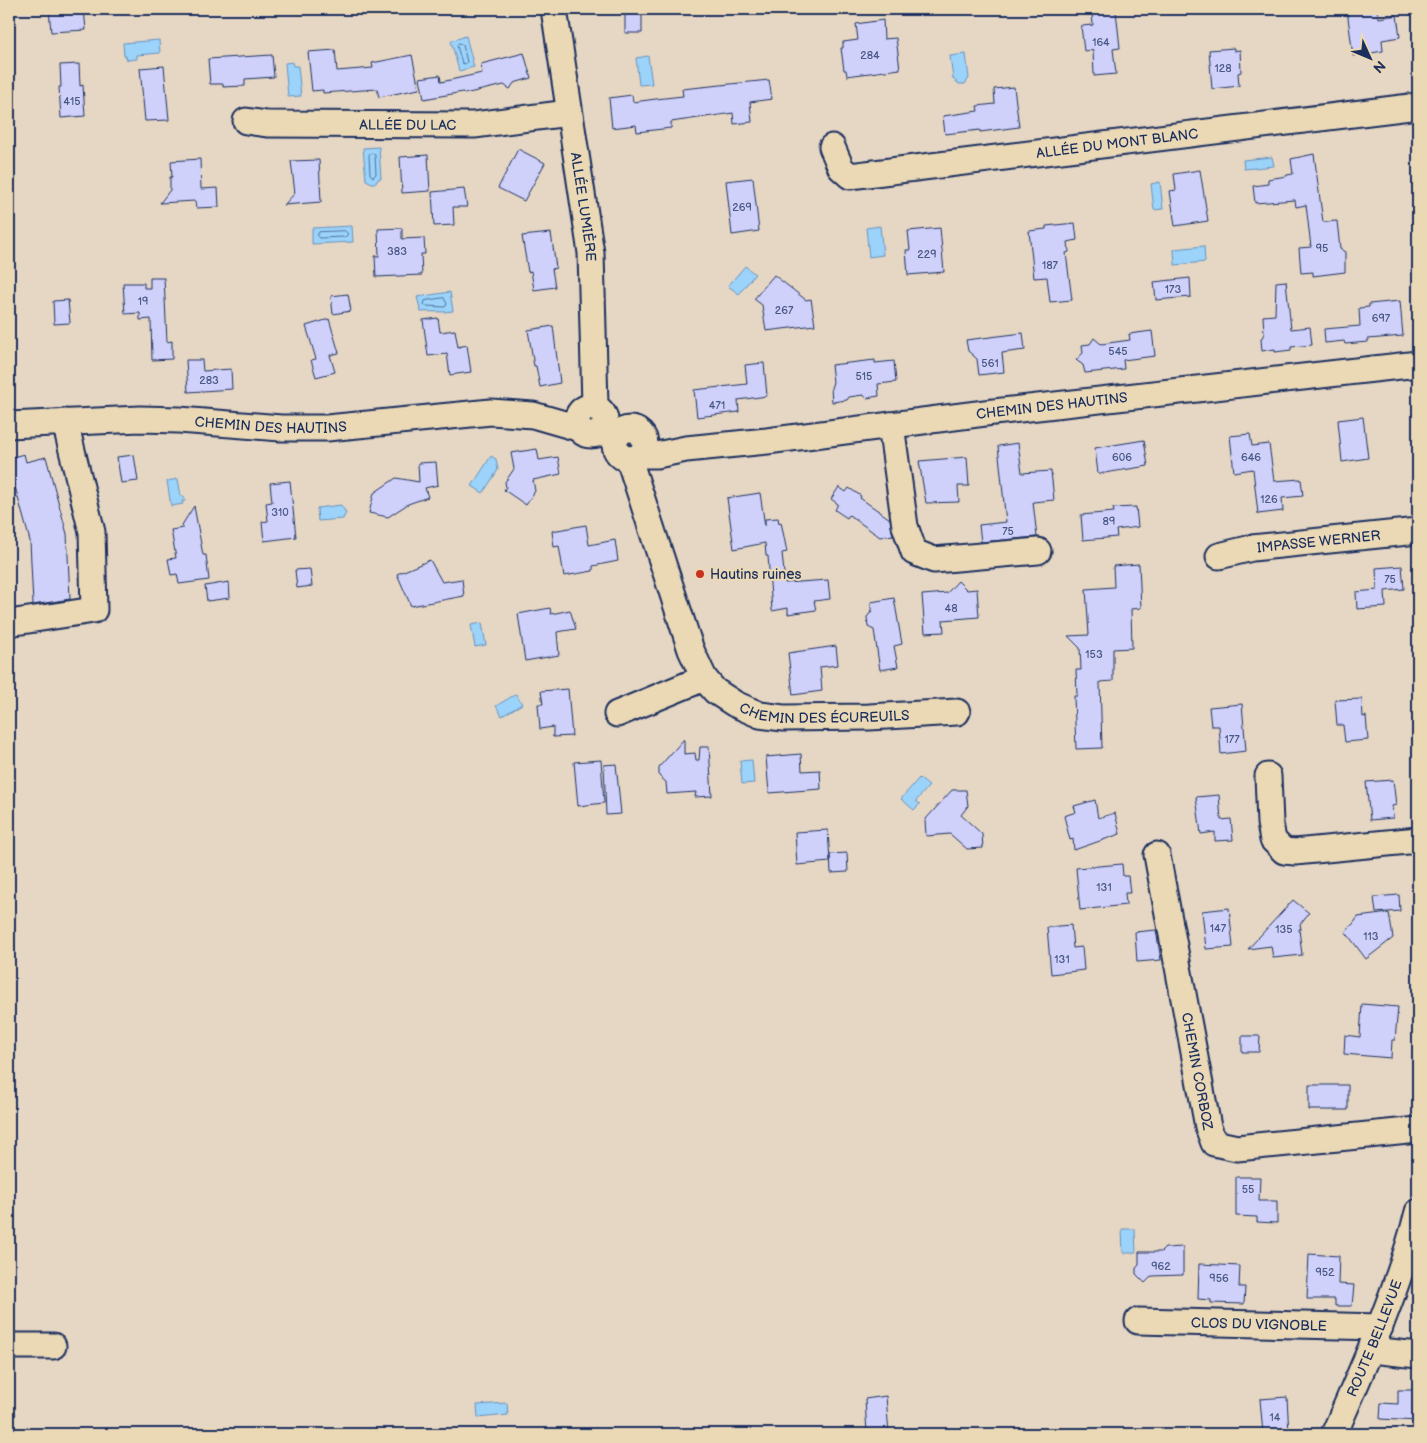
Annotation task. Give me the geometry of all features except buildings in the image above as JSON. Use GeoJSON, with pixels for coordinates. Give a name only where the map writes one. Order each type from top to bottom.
{"type":"FeatureCollection","features":[{"type":"Feature","properties":{"kind":"street","name":"ALLÉE LUMIÈRE"},"geometry":{"type":"LineString","coordinates":[[554,9],[591,253],[611,432]]}},
{"type":"Feature","properties":{"kind":"street","name":"ALLÉE DU MONT BLANC"},"geometry":{"type":"LineString","coordinates":[[832,147],[841,168],[850,176],[1418,106]]}},
{"type":"Feature","properties":{"kind":"street","name":"ALLÉE DU LAC"},"geometry":{"type":"LineString","coordinates":[[246,121],[267,124],[474,125],[569,113]]}},
{"type":"Feature","properties":{"kind":"street","name":"CHEMIN DES HAUTINS"},"geometry":{"type":"LineString","coordinates":[[9,425],[140,419],[290,428],[360,425],[491,412],[534,415],[686,449],[1418,364]]}},
{"type":"Feature","properties":{"kind":"street"},"geometry":{"type":"LineString","coordinates":[[9,623],[94,610],[92,532],[65,422]]}},
{"type":"Feature","properties":{"kind":"street"},"geometry":{"type":"LineString","coordinates":[[891,425],[905,526],[914,552],[934,560],[1038,551]]}},
{"type":"Feature","properties":{"kind":"street","name":"CHEMIN DES ÉCUREUILS"},"geometry":{"type":"LineString","coordinates":[[611,432],[691,650],[704,678],[714,691],[735,704],[760,715],[784,718],[869,717],[957,712]]}},
{"type":"Feature","properties":{"kind":"street","name":"IMPASSE WERNER"},"geometry":{"type":"LineString","coordinates":[[1220,556],[1252,548],[1418,531]]}},
{"type":"Feature","properties":{"kind":"street"},"geometry":{"type":"LineString","coordinates":[[616,714],[704,678]]}},
{"type":"Feature","properties":{"kind":"street"},"geometry":{"type":"LineString","coordinates":[[1268,776],[1270,823],[1273,840],[1284,851],[1295,852],[1418,840]]}},
{"type":"Feature","properties":{"kind":"street","name":"CHEMIN CORBOZ"},"geometry":{"type":"LineString","coordinates":[[1157,855],[1208,1127],[1214,1143],[1238,1148],[1418,1130]]}},
{"type":"Feature","properties":{"kind":"street","name":"ROUTE BELLEVUE"},"geometry":{"type":"LineString","coordinates":[[1334,1434],[1380,1326],[1412,1258],[1418,1212]]}},
{"type":"Feature","properties":{"kind":"street","name":"CLOS DU VIGNOBLE"},"geometry":{"type":"LineString","coordinates":[[1138,1321],[1380,1326]]}},
{"type":"Feature","properties":{"kind":"street"},"geometry":{"type":"LineString","coordinates":[[9,1346],[53,1346]]}},
{"type":"Feature","properties":{"kind":"street"},"geometry":{"type":"LineString","coordinates":[[1371,1350],[1418,1355]]}},
{"type":"Feature","properties":{"kind":"water"},"geometry":{"type":"Polygon","coordinates":[[[466,36],[474,67],[459,71],[451,41],[466,36]]]}},
{"type":"Feature","properties":{"kind":"water"},"geometry":{"type":"Polygon","coordinates":[[[159,40],[160,53],[137,55],[137,59],[127,60],[126,56],[124,56],[123,43],[159,40]]]}},
{"type":"Feature","properties":{"kind":"water"},"geometry":{"type":"Polygon","coordinates":[[[966,54],[969,78],[965,84],[959,84],[953,79],[950,56],[966,54]]]}},
{"type":"Feature","properties":{"kind":"water"},"geometry":{"type":"Polygon","coordinates":[[[648,56],[652,84],[639,85],[636,58],[648,56]]]}},
{"type":"Feature","properties":{"kind":"water"},"geometry":{"type":"Polygon","coordinates":[[[292,62],[293,66],[298,66],[301,96],[288,97],[285,63],[292,62]]]}},
{"type":"Feature","properties":{"kind":"water"},"geometry":{"type":"Polygon","coordinates":[[[379,147],[381,179],[378,179],[376,183],[372,183],[366,180],[363,148],[379,147]]]}},
{"type":"Feature","properties":{"kind":"water"},"geometry":{"type":"Polygon","coordinates":[[[1272,157],[1274,166],[1244,169],[1243,160],[1272,157]]]}},
{"type":"Feature","properties":{"kind":"water"},"geometry":{"type":"Polygon","coordinates":[[[1160,182],[1163,209],[1154,210],[1151,184],[1160,182]]]}},
{"type":"Feature","properties":{"kind":"water"},"geometry":{"type":"Polygon","coordinates":[[[352,226],[353,242],[312,244],[312,228],[352,226]]]}},
{"type":"Feature","properties":{"kind":"water"},"geometry":{"type":"Polygon","coordinates":[[[880,226],[883,255],[869,257],[866,228],[880,226]]]}},
{"type":"Feature","properties":{"kind":"water"},"geometry":{"type":"Polygon","coordinates":[[[1204,246],[1205,262],[1175,265],[1174,249],[1204,246]]]}},
{"type":"Feature","properties":{"kind":"water"},"geometry":{"type":"Polygon","coordinates":[[[745,266],[755,274],[739,294],[728,286],[745,266]]]}},
{"type":"Feature","properties":{"kind":"water"},"geometry":{"type":"Polygon","coordinates":[[[450,292],[453,311],[421,312],[417,297],[450,292]]]}},
{"type":"Feature","properties":{"kind":"water"},"geometry":{"type":"Polygon","coordinates":[[[491,456],[496,459],[498,470],[483,493],[472,486],[491,456]]]}},
{"type":"Feature","properties":{"kind":"water"},"geometry":{"type":"Polygon","coordinates":[[[178,479],[181,496],[184,496],[185,501],[182,501],[183,504],[171,506],[167,481],[178,479]]]}},
{"type":"Feature","properties":{"kind":"water"},"geometry":{"type":"Polygon","coordinates":[[[341,505],[346,513],[343,519],[318,521],[317,508],[341,505]]]}},
{"type":"Feature","properties":{"kind":"water"},"geometry":{"type":"Polygon","coordinates":[[[482,623],[486,645],[475,647],[471,625],[482,623]]]}},
{"type":"Feature","properties":{"kind":"water"},"geometry":{"type":"Polygon","coordinates":[[[516,694],[522,704],[502,716],[496,706],[516,694]]]}},
{"type":"Feature","properties":{"kind":"water"},"geometry":{"type":"Polygon","coordinates":[[[752,760],[754,783],[742,784],[740,761],[752,760]]]}},
{"type":"Feature","properties":{"kind":"water"},"geometry":{"type":"Polygon","coordinates":[[[919,778],[929,786],[916,801],[920,804],[914,810],[901,799],[919,778]]]}},
{"type":"Feature","properties":{"kind":"water"},"geometry":{"type":"Polygon","coordinates":[[[1122,1229],[1135,1229],[1136,1253],[1123,1253],[1122,1229]]]}},
{"type":"Feature","properties":{"kind":"water"},"geometry":{"type":"Polygon","coordinates":[[[507,1403],[508,1415],[478,1418],[477,1405],[507,1403]]]}},
{"type":"Feature","properties":{"kind":"place","name":"Hautins ruines"},"geometry":{"type":"Point","coordinates":[700,574]}}]}
